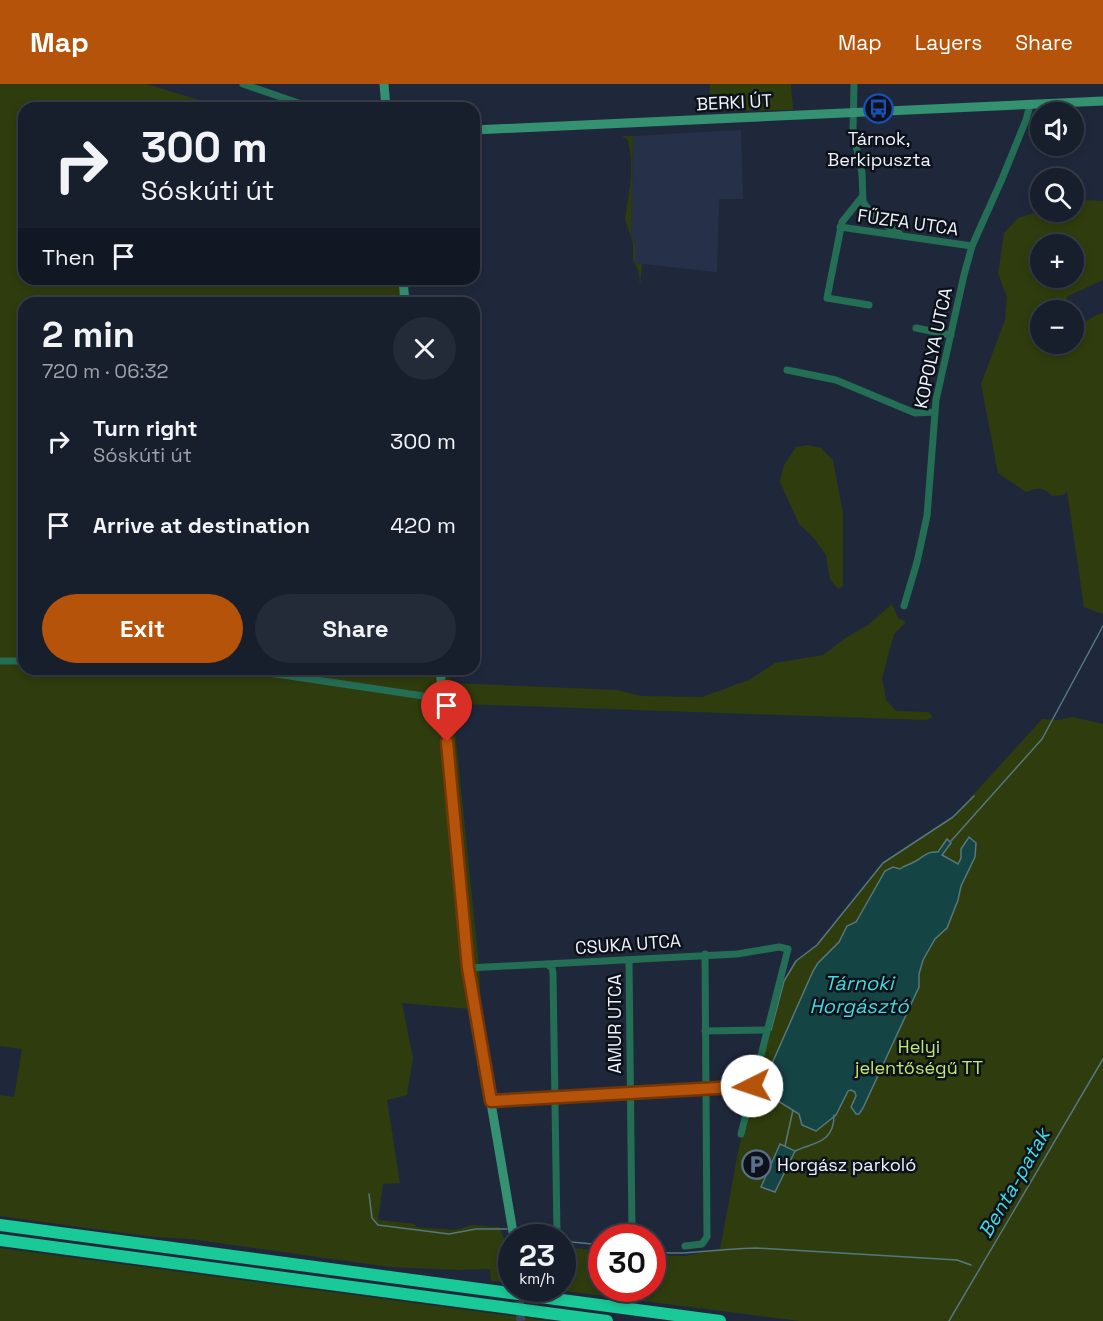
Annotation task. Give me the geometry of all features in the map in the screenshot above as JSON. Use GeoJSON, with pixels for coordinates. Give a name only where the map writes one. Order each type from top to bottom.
{"type":"FeatureCollection","features":[{"type":"Feature","properties":{"kind":"highway"},"geometry":{"type":"LineString","coordinates":[[0,1225],[720,1321]]}},
{"type":"Feature","properties":{"kind":"highway"},"geometry":{"type":"LineString","coordinates":[[0,1240],[607,1321]]}},
{"type":"Feature","properties":{"kind":"street"},"geometry":{"type":"LineString","coordinates":[[243,84],[296,102]]}},
{"type":"Feature","properties":{"kind":"street"},"geometry":{"type":"LineString","coordinates":[[384,84],[386,102]]}},
{"type":"Feature","properties":{"kind":"street"},"geometry":{"type":"LineString","coordinates":[[854,84],[853,132],[862,173],[866,208],[900,234]]}},
{"type":"Feature","properties":{"kind":"street","name":"BERKI ÚT"},"geometry":{"type":"LineString","coordinates":[[1084,102],[1103,101]]}},
{"type":"Feature","properties":{"kind":"street","name":"BERKI ÚT"},"geometry":{"type":"LineString","coordinates":[[480,130],[1030,105]]}},
{"type":"Feature","properties":{"kind":"street","name":"KOPOLYA UTCA"},"geometry":{"type":"LineString","coordinates":[[904,606],[927,516],[934,412],[972,246],[1002,179],[1030,105]]}},
{"type":"Feature","properties":{"kind":"street"},"geometry":{"type":"LineString","coordinates":[[863,197],[843,218],[827,298],[869,305]]}},
{"type":"Feature","properties":{"kind":"street","name":"FŰZFA UTCA"},"geometry":{"type":"LineString","coordinates":[[840,227],[972,246]]}},
{"type":"Feature","properties":{"kind":"street"},"geometry":{"type":"LineString","coordinates":[[916,328],[951,335]]}},
{"type":"Feature","properties":{"kind":"street"},"geometry":{"type":"LineString","coordinates":[[787,370],[836,380],[911,412],[934,412]]}},
{"type":"Feature","properties":{"kind":"street"},"geometry":{"type":"LineString","coordinates":[[0,661],[18,661]]}},
{"type":"Feature","properties":{"kind":"street"},"geometry":{"type":"LineString","coordinates":[[282,675],[442,698]]}},
{"type":"Feature","properties":{"kind":"street"},"geometry":{"type":"LineString","coordinates":[[440,675],[468,968],[512,1224]]}},
{"type":"Feature","properties":{"kind":"street","name":"CSUKA UTCA"},"geometry":{"type":"LineString","coordinates":[[468,968],[749,953],[779,947],[788,949],[767,1030]]}},
{"type":"Feature","properties":{"kind":"street"},"geometry":{"type":"LineString","coordinates":[[685,1246],[702,1244],[707,1237],[705,954]]}},
{"type":"Feature","properties":{"kind":"street","name":"AMUR UTCA"},"geometry":{"type":"LineString","coordinates":[[628,960],[632,1224]]}},
{"type":"Feature","properties":{"kind":"street"},"geometry":{"type":"LineString","coordinates":[[547,964],[553,973],[557,1224]]}},
{"type":"Feature","properties":{"kind":"street"},"geometry":{"type":"LineString","coordinates":[[705,1031],[767,1030],[741,1134]]}},
{"type":"Feature","properties":{"kind":"street"},"geometry":{"type":"LineString","coordinates":[[491,1101],[752,1086]]}},
{"type":"Feature","properties":{"kind":"shaded area"},"geometry":{"type":"Polygon","coordinates":[[[741,130],[743,199],[719,199],[717,272],[634,263],[635,244],[631,235],[633,136],[741,130]]]}},
{"type":"Feature","properties":{"kind":"green space"},"geometry":{"type":"Polygon","coordinates":[[[0,84],[147,84],[205,102],[18,102],[18,285],[406,285],[406,297],[18,297],[18,675],[450,675],[451,683],[618,690],[641,696],[702,697],[749,680],[775,663],[823,655],[868,625],[892,604],[898,618],[906,622],[894,634],[882,678],[886,700],[896,711],[928,712],[933,717],[926,720],[461,704],[453,710],[479,965],[481,1010],[402,1003],[413,1058],[407,1095],[387,1100],[400,1183],[383,1184],[378,1220],[415,1224],[416,1227],[456,1230],[471,1225],[498,1227],[498,1282],[491,1281],[490,1269],[389,1267],[190,1239],[154,1237],[0,1216],[0,1095],[14,1097],[22,1049],[0,1046],[0,84]]]}},
{"type":"Feature","properties":{"kind":"green space"},"geometry":{"type":"Polygon","coordinates":[[[710,84],[791,84],[793,110],[709,111],[710,84]]]}},
{"type":"Feature","properties":{"kind":"green space"},"geometry":{"type":"Polygon","coordinates":[[[622,136],[633,136],[631,235],[635,244],[635,263],[642,264],[640,286],[639,272],[633,260],[633,243],[625,219],[631,179],[631,157],[628,140],[622,136]]]}},
{"type":"Feature","properties":{"kind":"green space"},"geometry":{"type":"Polygon","coordinates":[[[1084,201],[1103,201],[1103,280],[1068,296],[1066,300],[1030,300],[1030,354],[1084,354],[1084,322],[1103,313],[1103,614],[1084,607],[1067,491],[1063,495],[1052,496],[1040,489],[1026,492],[998,473],[981,384],[1005,320],[1007,297],[998,274],[1004,233],[1018,218],[1030,214],[1030,222],[1084,222],[1084,201]]]}},
{"type":"Feature","properties":{"kind":"green space"},"geometry":{"type":"Polygon","coordinates":[[[808,445],[821,448],[833,460],[843,513],[843,586],[838,589],[830,579],[826,555],[813,537],[799,524],[780,482],[783,467],[796,447],[808,445]]]}},
{"type":"Feature","properties":{"kind":"green space","name":"Helyi jelentőségű TT"},"geometry":{"type":"Polygon","coordinates":[[[1073,717],[1103,724],[1103,1321],[800,1321],[652,1302],[666,1302],[666,1255],[685,1256],[720,1249],[739,1147],[784,981],[796,961],[817,945],[883,863],[953,817],[1042,719],[1058,720],[1073,717]]]}},
{"type":"Feature","properties":{"kind":"green space"},"geometry":{"type":"Polygon","coordinates":[[[0,1248],[550,1321],[0,1321],[0,1248]]]}},
{"type":"Feature","properties":{"kind":"green space","name":"Helyi jelentőségű TT"},"geometry":{"type":"Polygon","coordinates":[[[576,1248],[588,1250],[588,1294],[576,1292],[576,1248]]]}},
{"type":"Feature","properties":{"kind":"water","name":"Tárnoki Horgásztó"},"geometry":{"type":"Polygon","coordinates":[[[969,837],[976,843],[975,857],[961,886],[947,928],[935,939],[923,960],[919,974],[919,987],[863,1108],[859,1114],[856,1114],[851,1107],[856,1096],[851,1090],[848,1091],[836,1115],[816,1131],[802,1125],[799,1114],[765,1093],[762,1086],[813,971],[839,942],[847,926],[856,922],[885,871],[893,867],[900,869],[928,853],[938,852],[947,839],[951,843],[942,855],[958,864],[961,849],[969,837]]]}},
{"type":"Feature","properties":{"kind":"water"},"geometry":{"type":"Polygon","coordinates":[[[780,1144],[795,1151],[775,1192],[761,1187],[780,1144]]]}},
{"type":"Feature","properties":{"kind":"waterway"},"geometry":{"type":"LineString","coordinates":[[951,841],[1042,739],[1103,626]]}},
{"type":"Feature","properties":{"kind":"waterway"},"geometry":{"type":"LineString","coordinates":[[771,1030],[784,981],[796,961],[817,945],[883,863],[953,817],[974,796]]}},
{"type":"Feature","properties":{"kind":"waterway","name":"Benta-patak"},"geometry":{"type":"LineString","coordinates":[[949,1321],[1103,1059]]}},
{"type":"Feature","properties":{"kind":"waterway"},"geometry":{"type":"LineString","coordinates":[[785,1146],[793,1110]]}},
{"type":"Feature","properties":{"kind":"waterway"},"geometry":{"type":"LineString","coordinates":[[795,1151],[827,1136],[831,1131],[834,1115]]}},
{"type":"Feature","properties":{"kind":"waterway"},"geometry":{"type":"LineString","coordinates":[[369,1194],[372,1218],[378,1225],[449,1234],[476,1229],[498,1229]]}},
{"type":"Feature","properties":{"kind":"waterway"},"geometry":{"type":"LineString","coordinates":[[576,1242],[588,1244]]}},
{"type":"Feature","properties":{"kind":"waterway"},"geometry":{"type":"LineString","coordinates":[[666,1253],[756,1248],[957,1260],[971,1265]]}},
{"type":"Feature","properties":{"kind":"tunnel"},"geometry":{"type":"LineString","coordinates":[[519,1302],[521,1321]]}},
{"type":"Feature","properties":{"kind":"place","name":"Tárnok, Berkipuszta"},"geometry":{"type":"Point","coordinates":[879,109]}},
{"type":"Feature","properties":{"kind":"place","name":"Horgász parkoló"},"geometry":{"type":"Point","coordinates":[756,1164]}},
{"type":"Feature","properties":{"kind":"route"},"geometry":{"type":"LineString","coordinates":[[447,742],[468,968],[491,1101],[752,1086]]}}]}
